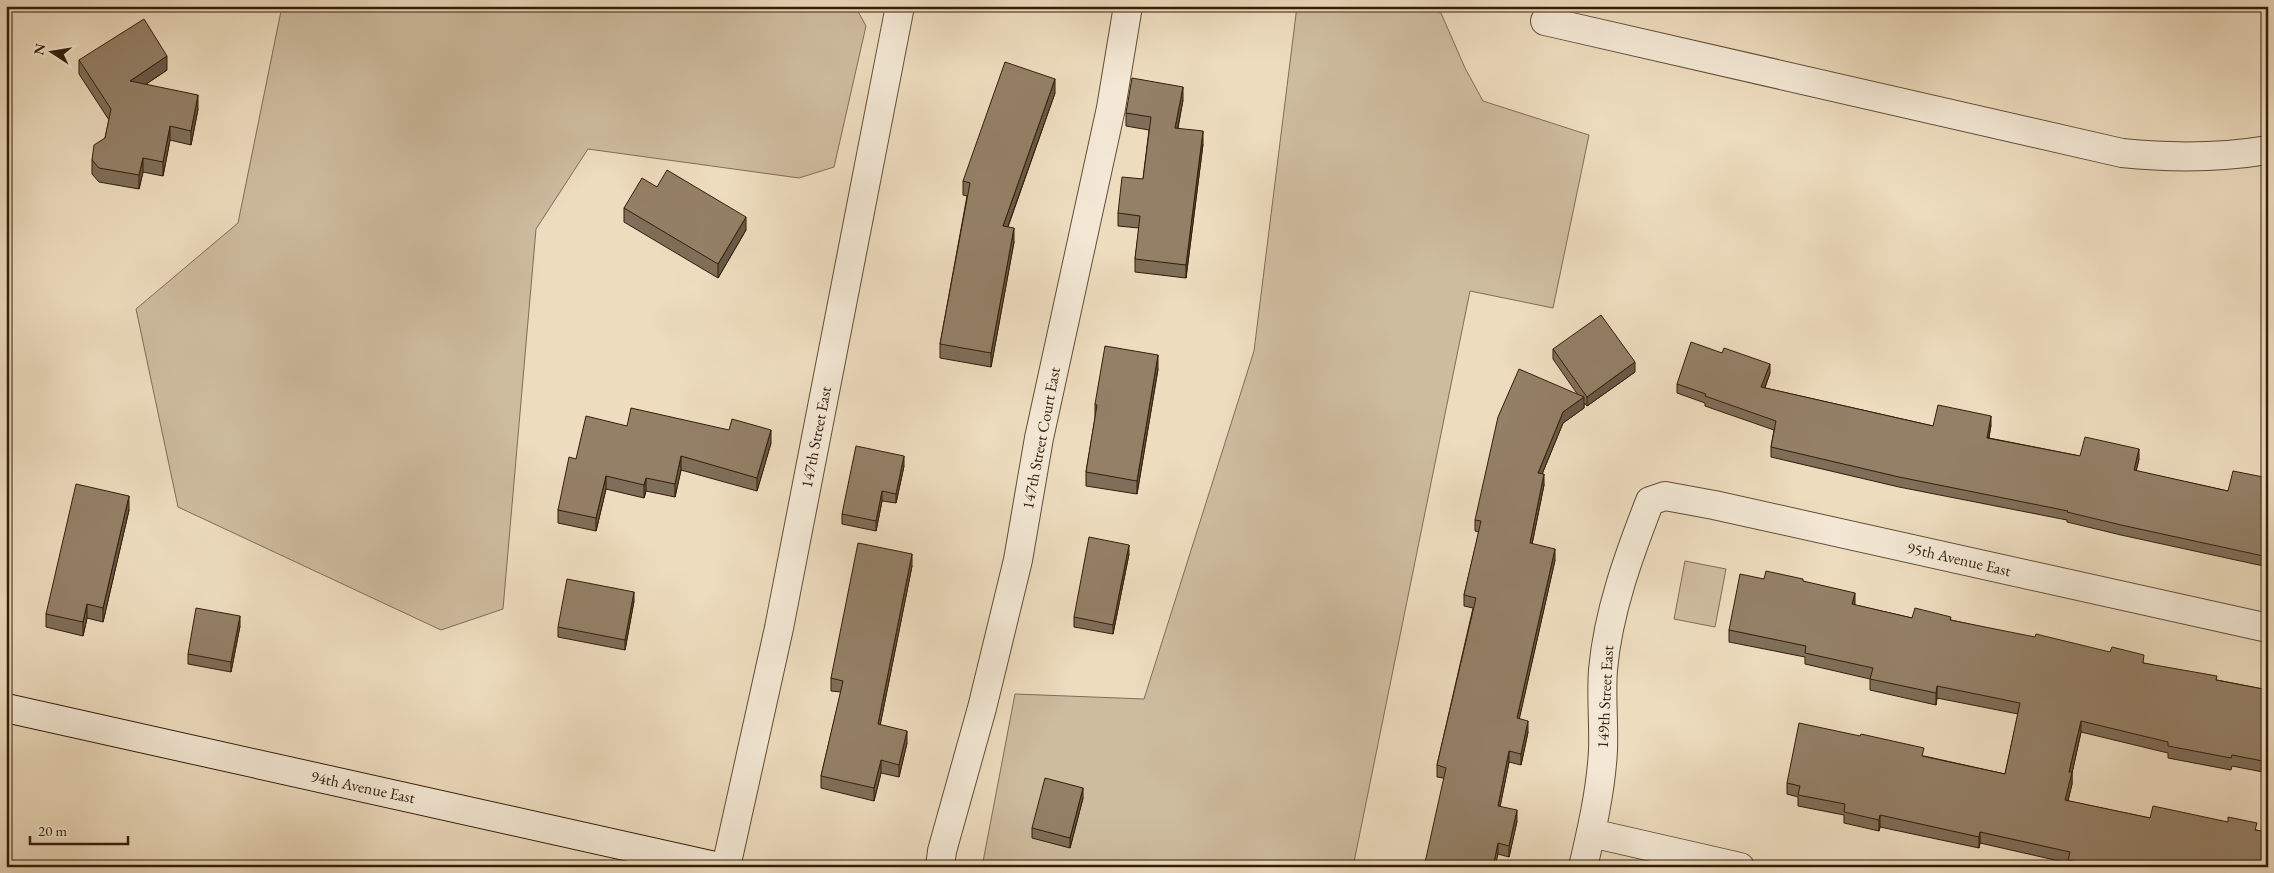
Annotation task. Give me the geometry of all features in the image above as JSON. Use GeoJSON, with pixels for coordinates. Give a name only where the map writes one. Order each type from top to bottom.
{"type":"FeatureCollection","features":[{"type":"Feature","properties":{"kind":"street","name":"147th Street East"},"geometry":{"type":"LineString","coordinates":[[726,867],[779,628],[900,6]]}},
{"type":"Feature","properties":{"kind":"street","name":"147th Street Court East"},"geometry":{"type":"LineString","coordinates":[[940,867],[942,851],[982,708],[1018,560],[1039,438],[1111,108],[1128,6]]}},
{"type":"Feature","properties":{"kind":"street"},"geometry":{"type":"LineString","coordinates":[[1545,21],[2122,153],[2162,157],[2202,157],[2268,150]]}},
{"type":"Feature","properties":{"kind":"street","name":"95th Avenue East"},"geometry":{"type":"LineString","coordinates":[[1650,501],[1665,496],[1714,505],[2268,628]]}},
{"type":"Feature","properties":{"kind":"street","name":"149th Street East"},"geometry":{"type":"LineString","coordinates":[[1584,867],[1603,750],[1603,670],[1608,640],[1629,553],[1650,501]]}},
{"type":"Feature","properties":{"kind":"street","name":"94th Avenue East"},"geometry":{"type":"LineString","coordinates":[[6,708],[648,859],[719,867]]}},
{"type":"Feature","properties":{"kind":"street"},"geometry":{"type":"LineString","coordinates":[[1591,833],[1740,867]]}},
{"type":"Feature","properties":{"kind":"shaded area"},"geometry":{"type":"Polygon","coordinates":[[[282,6],[855,6],[866,26],[834,167],[799,178],[588,149],[536,229],[503,609],[441,630],[178,507],[136,309],[238,223],[282,6]]]}},
{"type":"Feature","properties":{"kind":"shaded area"},"geometry":{"type":"Polygon","coordinates":[[[1297,6],[1417,6],[1441,13],[1465,68],[1483,101],[1589,135],[1553,308],[1470,291],[1353,867],[982,867],[1015,694],[1144,699],[1254,351],[1297,6]]]}},
{"type":"Feature","properties":{"kind":"shaded area"},"geometry":{"type":"Polygon","coordinates":[[[1685,561],[1726,569],[1715,627],[1674,619],[1685,561]]]}},
{"type":"Feature","properties":{"kind":"building"},"geometry":{"type":"Polygon","coordinates":[[[144,19],[167,56],[130,81],[198,95],[191,131],[170,126],[163,162],[143,158],[139,175],[99,168],[92,160],[94,145],[105,138],[111,109],[79,60],[144,19]]]}},
{"type":"Feature","properties":{"kind":"building"},"geometry":{"type":"Polygon","coordinates":[[[1005,62],[1055,79],[1003,226],[1014,228],[991,353],[940,344],[970,183],[963,181],[1005,62]]]}},
{"type":"Feature","properties":{"kind":"building"},"geometry":{"type":"Polygon","coordinates":[[[1132,78],[1183,87],[1175,128],[1203,131],[1186,265],[1135,259],[1140,216],[1118,213],[1122,177],[1143,179],[1151,117],[1126,113],[1132,78]]]}},
{"type":"Feature","properties":{"kind":"building"},"geometry":{"type":"Polygon","coordinates":[[[667,170],[746,217],[718,264],[624,208],[642,178],[657,187],[667,170]]]}},
{"type":"Feature","properties":{"kind":"building"},"geometry":{"type":"Polygon","coordinates":[[[1601,315],[1635,362],[1587,397],[1553,349],[1601,315]]]}},
{"type":"Feature","properties":{"kind":"building"},"geometry":{"type":"Polygon","coordinates":[[[1691,342],[1722,353],[1724,348],[1770,364],[1761,387],[1933,426],[1938,405],[1991,416],[1987,438],[2080,456],[2085,437],[2139,449],[2134,470],[2228,491],[2233,471],[2268,478],[2268,557],[2121,525],[2068,511],[1899,477],[1771,447],[1776,421],[1677,384],[1691,342]]]}},
{"type":"Feature","properties":{"kind":"building"},"geometry":{"type":"Polygon","coordinates":[[[1105,346],[1158,355],[1137,481],[1086,472],[1105,346]]]}},
{"type":"Feature","properties":{"kind":"building"},"geometry":{"type":"Polygon","coordinates":[[[1519,369],[1584,397],[1563,412],[1538,473],[1544,474],[1530,543],[1555,549],[1517,718],[1528,721],[1521,754],[1509,751],[1498,806],[1517,810],[1509,846],[1498,843],[1493,867],[1424,867],[1446,768],[1437,765],[1476,598],[1464,595],[1481,521],[1475,520],[1498,417],[1519,369]]]}},
{"type":"Feature","properties":{"kind":"building"},"geometry":{"type":"Polygon","coordinates":[[[631,408],[729,430],[732,419],[771,430],[757,478],[681,456],[675,484],[646,478],[644,485],[606,476],[596,518],[558,510],[569,457],[576,459],[586,416],[627,426],[631,408]]]}},
{"type":"Feature","properties":{"kind":"building"},"geometry":{"type":"Polygon","coordinates":[[[856,446],[904,456],[896,494],[882,491],[876,521],[842,514],[856,446]]]}},
{"type":"Feature","properties":{"kind":"building"},"geometry":{"type":"Polygon","coordinates":[[[76,484],[129,496],[103,608],[87,604],[83,622],[46,614],[76,484]]]}},
{"type":"Feature","properties":{"kind":"building"},"geometry":{"type":"Polygon","coordinates":[[[1089,537],[1129,545],[1113,625],[1074,617],[1089,537]]]}},
{"type":"Feature","properties":{"kind":"building"},"geometry":{"type":"Polygon","coordinates":[[[858,543],[912,554],[878,724],[907,731],[899,765],[881,760],[874,788],[821,776],[843,681],[831,678],[858,543]]]}},
{"type":"Feature","properties":{"kind":"building"},"geometry":{"type":"Polygon","coordinates":[[[1766,571],[1855,593],[1852,604],[1912,618],[1915,608],[1951,617],[1950,620],[2035,637],[2036,634],[2110,652],[2112,647],[2144,655],[2143,663],[2217,676],[2216,680],[2268,690],[2268,762],[2232,755],[2231,758],[2168,746],[2168,742],[2081,721],[2069,772],[2072,772],[2065,800],[2150,818],[2153,806],[2228,822],[2228,817],[2257,823],[2255,830],[2268,832],[2268,867],[2103,867],[2068,860],[2070,852],[1980,832],[1979,837],[1880,815],[1879,820],[1844,812],[1845,804],[1798,795],[1800,786],[1787,783],[1799,723],[1924,748],[1922,756],[2005,774],[2020,703],[1937,686],[1936,693],[1870,679],[1873,668],[1805,653],[1806,646],[1729,630],[1740,574],[1764,579],[1766,571]]]}},
{"type":"Feature","properties":{"kind":"building"},"geometry":{"type":"Polygon","coordinates":[[[567,579],[634,592],[625,640],[558,627],[567,579]]]}},
{"type":"Feature","properties":{"kind":"building"},"geometry":{"type":"Polygon","coordinates":[[[196,608],[240,616],[231,662],[188,654],[196,608]]]}},
{"type":"Feature","properties":{"kind":"building"},"geometry":{"type":"Polygon","coordinates":[[[1045,778],[1083,788],[1070,838],[1032,828],[1045,778]]]}}]}
